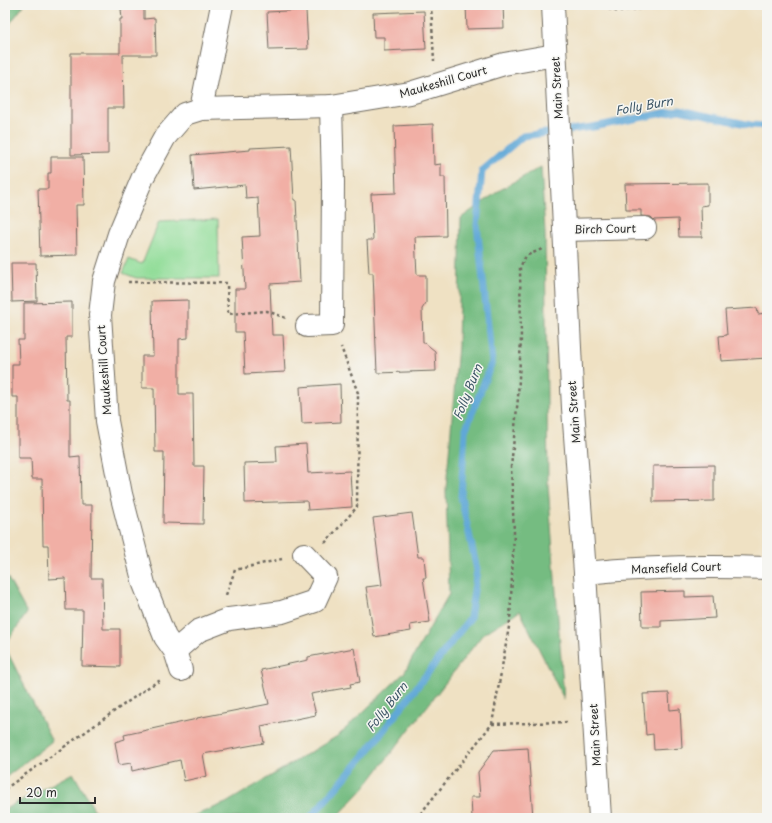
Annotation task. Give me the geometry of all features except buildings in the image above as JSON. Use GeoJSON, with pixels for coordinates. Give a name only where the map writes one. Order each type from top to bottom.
{"type":"FeatureCollection","features":[{"type":"Feature","properties":{"kind":"street"},"geometry":{"type":"LineString","coordinates":[[200,109],[222,5]]}},
{"type":"Feature","properties":{"kind":"street","name":"Main Street"},"geometry":{"type":"LineString","coordinates":[[553,5],[573,408],[600,818]]}},
{"type":"Feature","properties":{"kind":"street","name":"Maukeshill Court"},"geometry":{"type":"LineString","coordinates":[[178,660],[165,637],[144,584],[121,494],[108,428],[100,315],[104,281],[119,234],[143,177],[165,137],[185,114],[200,109],[331,106],[410,93],[504,64],[555,55]]}},
{"type":"Feature","properties":{"kind":"street"},"geometry":{"type":"LineString","coordinates":[[307,326],[332,325],[333,182],[331,106]]}},
{"type":"Feature","properties":{"kind":"street","name":"Birch Court"},"geometry":{"type":"LineString","coordinates":[[564,237],[645,228]]}},
{"type":"Feature","properties":{"kind":"street"},"geometry":{"type":"LineString","coordinates":[[178,660],[198,631],[229,618],[282,612],[315,601],[326,577],[304,554]]}},
{"type":"Feature","properties":{"kind":"street","name":"Mansefield Court"},"geometry":{"type":"LineString","coordinates":[[585,574],[622,570],[714,566],[767,568]]}},
{"type":"Feature","properties":{"kind":"path"},"geometry":{"type":"LineString","coordinates":[[432,5],[435,86]]}},
{"type":"Feature","properties":{"kind":"path"},"geometry":{"type":"LineString","coordinates":[[604,5],[606,8],[616,11],[684,5]]}},
{"type":"Feature","properties":{"kind":"path"},"geometry":{"type":"LineString","coordinates":[[417,818],[492,724],[510,622],[514,532],[511,467],[518,398],[521,338],[520,267],[526,256],[564,237]]}},
{"type":"Feature","properties":{"kind":"path"},"geometry":{"type":"LineString","coordinates":[[104,281],[227,283],[228,314],[267,311],[307,326]]}},
{"type":"Feature","properties":{"kind":"path"},"geometry":{"type":"LineString","coordinates":[[229,618],[224,599],[235,570],[304,554],[324,544],[357,507],[358,393],[332,325]]}},
{"type":"Feature","properties":{"kind":"path"},"geometry":{"type":"LineString","coordinates":[[5,789],[150,686],[178,660]]}},
{"type":"Feature","properties":{"kind":"path"},"geometry":{"type":"LineString","coordinates":[[492,724],[594,721]]}},
{"type":"Feature","properties":{"kind":"green space"},"geometry":{"type":"Polygon","coordinates":[[[5,5],[24,5],[5,30],[5,5]]]}},
{"type":"Feature","properties":{"kind":"green space"},"geometry":{"type":"Polygon","coordinates":[[[541,167],[545,232],[548,485],[564,699],[520,611],[483,634],[365,787],[336,818],[188,818],[226,803],[339,735],[404,673],[449,594],[446,489],[458,346],[461,218],[500,190],[541,167]]]}},
{"type":"Feature","properties":{"kind":"green space"},"geometry":{"type":"Polygon","coordinates":[[[218,219],[219,278],[136,278],[123,273],[129,259],[142,264],[159,222],[218,219]]]}},
{"type":"Feature","properties":{"kind":"green space"},"geometry":{"type":"Polygon","coordinates":[[[5,573],[27,613],[5,645],[5,573]]]}},
{"type":"Feature","properties":{"kind":"green space"},"geometry":{"type":"Polygon","coordinates":[[[5,647],[52,741],[5,778],[5,647]]]}},
{"type":"Feature","properties":{"kind":"green space"},"geometry":{"type":"Polygon","coordinates":[[[73,773],[99,818],[5,818],[5,809],[73,773]]]}},
{"type":"Feature","properties":{"kind":"waterway","name":"Folly Burn"},"geometry":{"type":"LineString","coordinates":[[310,818],[363,757],[470,618],[477,570],[461,497],[465,431],[492,362],[477,225],[482,171],[523,136],[593,127],[679,110],[751,125],[767,126]]}}]}
